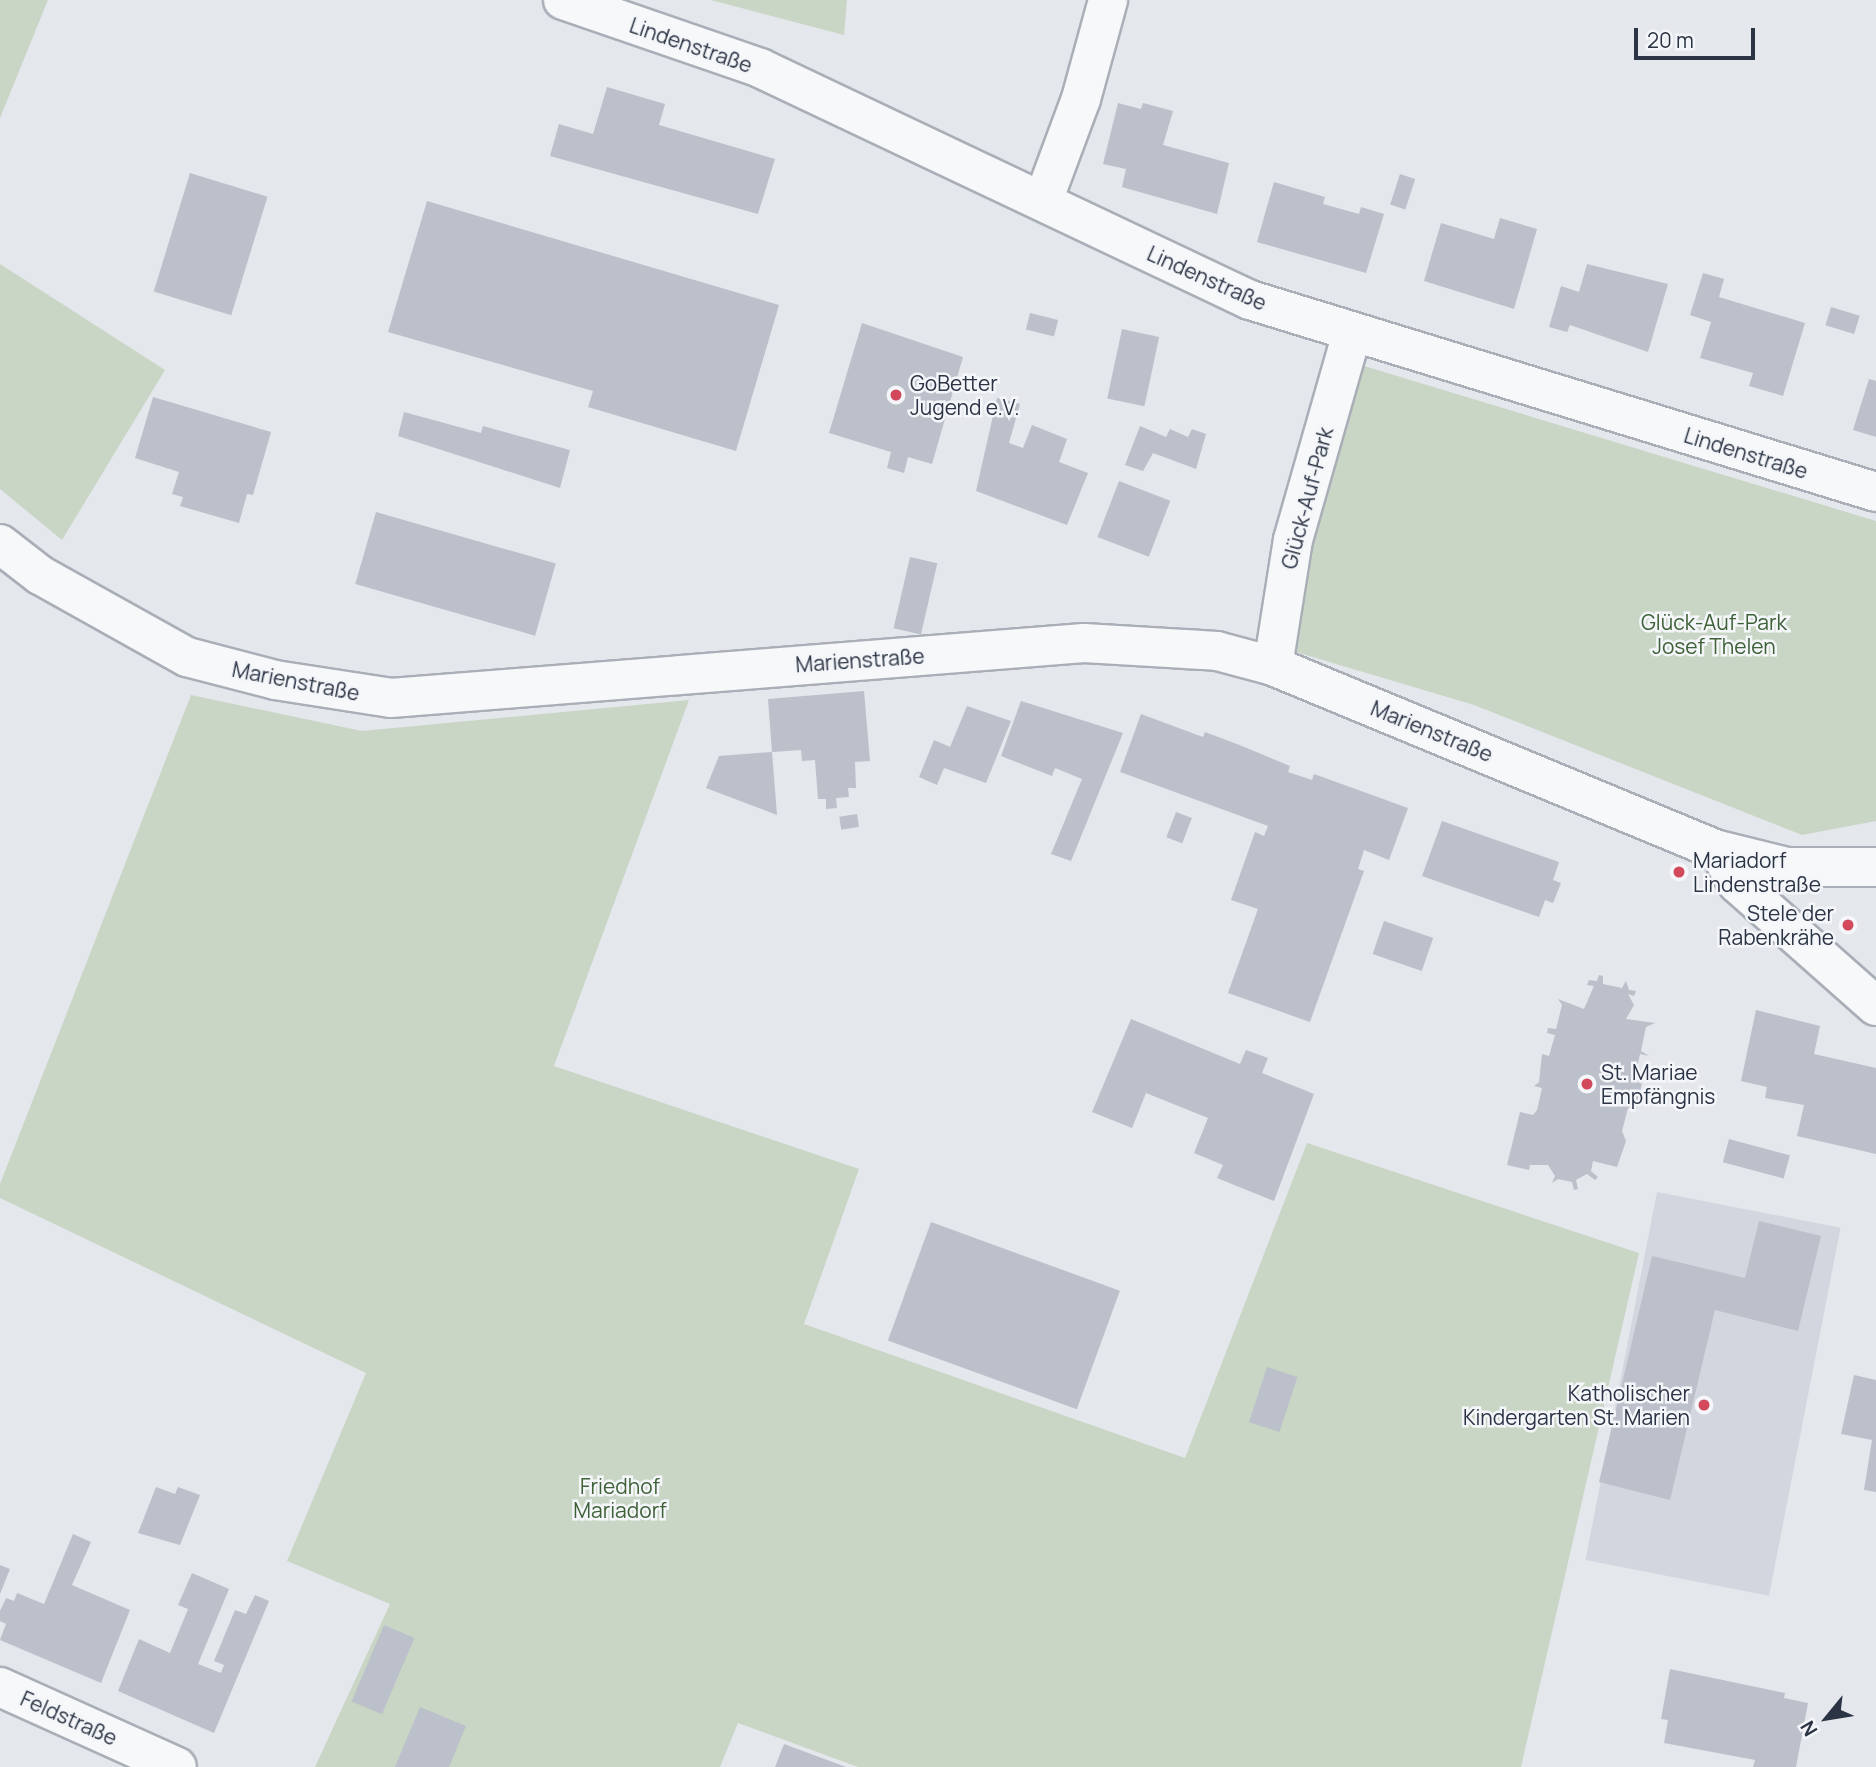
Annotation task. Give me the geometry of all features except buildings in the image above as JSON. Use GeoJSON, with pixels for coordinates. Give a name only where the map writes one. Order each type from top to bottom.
{"type":"FeatureCollection","features":[{"type":"Feature","properties":{"kind":"street","name":"Lindenstraße"},"geometry":{"type":"LineString","coordinates":[[563,0],[760,68],[1250,300],[1876,492]]}},
{"type":"Feature","properties":{"kind":"street"},"geometry":{"type":"LineString","coordinates":[[1043,201],[1081,99],[1108,0]]}},
{"type":"Feature","properties":{"kind":"street","name":"Glück-Auf-Park"},"geometry":{"type":"LineString","coordinates":[[1273,666],[1293,540],[1352,333]]}},
{"type":"Feature","properties":{"kind":"street","name":"Marienstraße"},"geometry":{"type":"LineString","coordinates":[[0,544],[40,575],[187,657],[275,680],[391,698],[1084,643],[1217,651],[1273,666],[1718,850],[1787,867],[1876,867]]}},
{"type":"Feature","properties":{"kind":"street"},"geometry":{"type":"LineString","coordinates":[[1718,850],[1738,884],[1876,1006]]}},
{"type":"Feature","properties":{"kind":"street","name":"Feldstraße"},"geometry":{"type":"LineString","coordinates":[[0,1687],[177,1767]]}},
{"type":"Feature","properties":{"kind":"shaded area","name":"Katholischer Kindergarten St. Marien"},"geometry":{"type":"Polygon","coordinates":[[[1657,1192],[1841,1228],[1769,1596],[1585,1560],[1657,1192]]]}},
{"type":"Feature","properties":{"kind":"green space"},"geometry":{"type":"Polygon","coordinates":[[[0,0],[48,0],[0,118],[0,0]]]}},
{"type":"Feature","properties":{"kind":"green space"},"geometry":{"type":"Polygon","coordinates":[[[711,0],[847,0],[844,35],[711,0]]]}},
{"type":"Feature","properties":{"kind":"green space"},"geometry":{"type":"Polygon","coordinates":[[[0,264],[165,370],[62,540],[0,489],[0,264]]]}},
{"type":"Feature","properties":{"kind":"green space","name":"Glück-Auf-Park Josef Thelen"},"geometry":{"type":"Polygon","coordinates":[[[1351,362],[1876,521],[1876,821],[1802,835],[1474,705],[1289,650],[1351,362]]]}},
{"type":"Feature","properties":{"kind":"green space","name":"Friedhof Mariadorf"},"geometry":{"type":"Polygon","coordinates":[[[191,695],[362,731],[689,700],[554,1066],[859,1169],[804,1324],[1185,1458],[1307,1143],[1639,1253],[1521,1767],[858,1767],[738,1723],[720,1767],[315,1767],[390,1604],[287,1561],[366,1373],[0,1198],[0,1184],[191,695]]]}},
{"type":"Feature","properties":{"kind":"place","name":"GoBetter Jugend e.V."},"geometry":{"type":"Point","coordinates":[896,395]}},
{"type":"Feature","properties":{"kind":"place","name":"Mariadorf Lindenstraße"},"geometry":{"type":"Point","coordinates":[1679,872]}},
{"type":"Feature","properties":{"kind":"place","name":"Stele der Rabenkrähe"},"geometry":{"type":"Point","coordinates":[1848,925]}},
{"type":"Feature","properties":{"kind":"place","name":"St. Mariae Empfängnis"},"geometry":{"type":"Point","coordinates":[1587,1084]}},
{"type":"Feature","properties":{"kind":"place","name":"Katholischer Kindergarten St. Marien"},"geometry":{"type":"Point","coordinates":[1704,1405]}}]}
